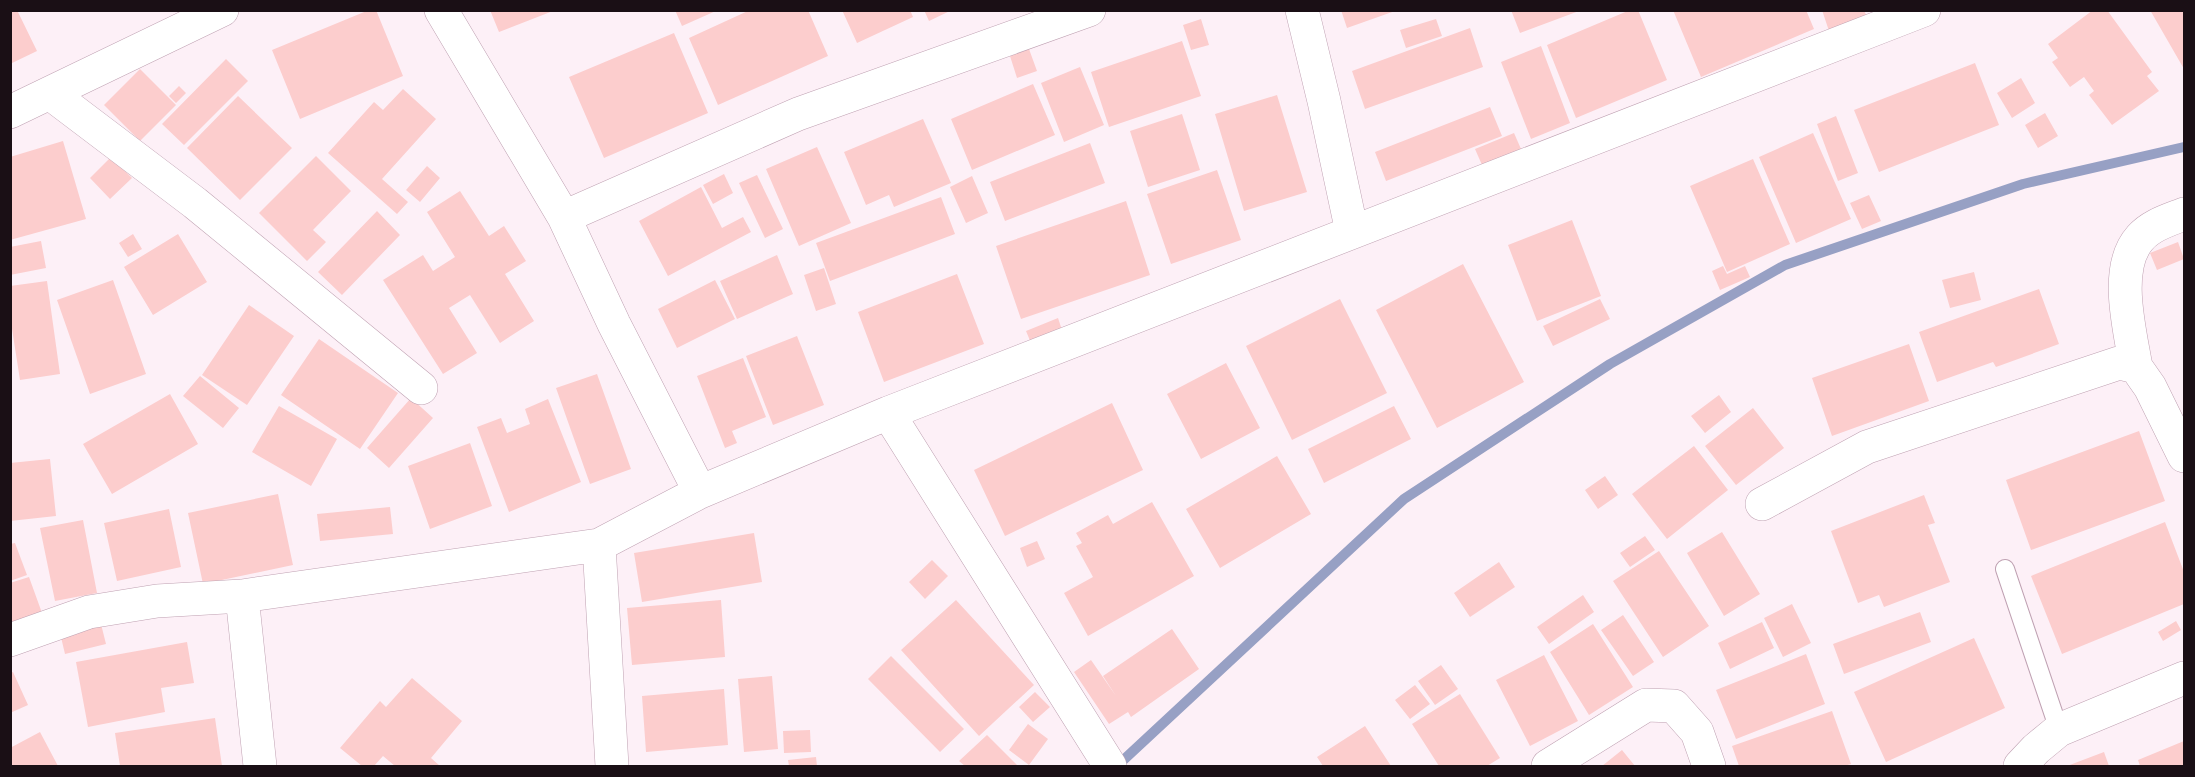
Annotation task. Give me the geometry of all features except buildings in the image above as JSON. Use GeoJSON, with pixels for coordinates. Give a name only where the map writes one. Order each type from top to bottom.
{"type":"FeatureCollection","features":[{"type":"Feature","properties":{"kind":"street"},"geometry":{"type":"LineString","coordinates":[[10,112],[222,10]]}},
{"type":"Feature","properties":{"kind":"street"},"geometry":{"type":"LineString","coordinates":[[441,10],[564,217],[614,324],[700,492]]}},
{"type":"Feature","properties":{"kind":"street"},"geometry":{"type":"LineString","coordinates":[[564,217],[798,114],[1089,10]]}},
{"type":"Feature","properties":{"kind":"street"},"geometry":{"type":"LineString","coordinates":[[1302,10],[1352,232]]}},
{"type":"Feature","properties":{"kind":"street"},"geometry":{"type":"LineString","coordinates":[[10,640],[89,612],[157,601],[242,597],[599,545],[700,492],[888,413],[1924,10]]}},
{"type":"Feature","properties":{"kind":"street"},"geometry":{"type":"LineString","coordinates":[[51,94],[195,202],[421,387]]}},
{"type":"Feature","properties":{"kind":"street"},"geometry":{"type":"LineString","coordinates":[[2184,214],[2155,226],[2139,238],[2124,281],[2136,368],[2150,387],[2184,456]]}},
{"type":"Feature","properties":{"kind":"street"},"geometry":{"type":"LineString","coordinates":[[1762,504],[1867,447],[2119,363],[2136,368]]}},
{"type":"Feature","properties":{"kind":"street"},"geometry":{"type":"LineString","coordinates":[[888,413],[1109,765]]}},
{"type":"Feature","properties":{"kind":"street"},"geometry":{"type":"LineString","coordinates":[[599,545],[612,766]]}},
{"type":"Feature","properties":{"kind":"street"},"geometry":{"type":"LineString","coordinates":[[242,597],[260,766]]}},
{"type":"Feature","properties":{"kind":"street"},"geometry":{"type":"LineString","coordinates":[[2020,766],[2036,749],[2060,730],[2184,678]]}},
{"type":"Feature","properties":{"kind":"street"},"geometry":{"type":"LineString","coordinates":[[1548,766],[1646,705],[1674,706],[1697,732],[1709,766]]}},
{"type":"Feature","properties":{"kind":"lane"},"geometry":{"type":"LineString","coordinates":[[2005,569],[2060,730]]}},
{"type":"Feature","properties":{"kind":"waterway"},"geometry":{"type":"LineString","coordinates":[[1117,766],[1404,499],[1610,364],[1785,265],[2023,184],[2184,147]]}}]}
